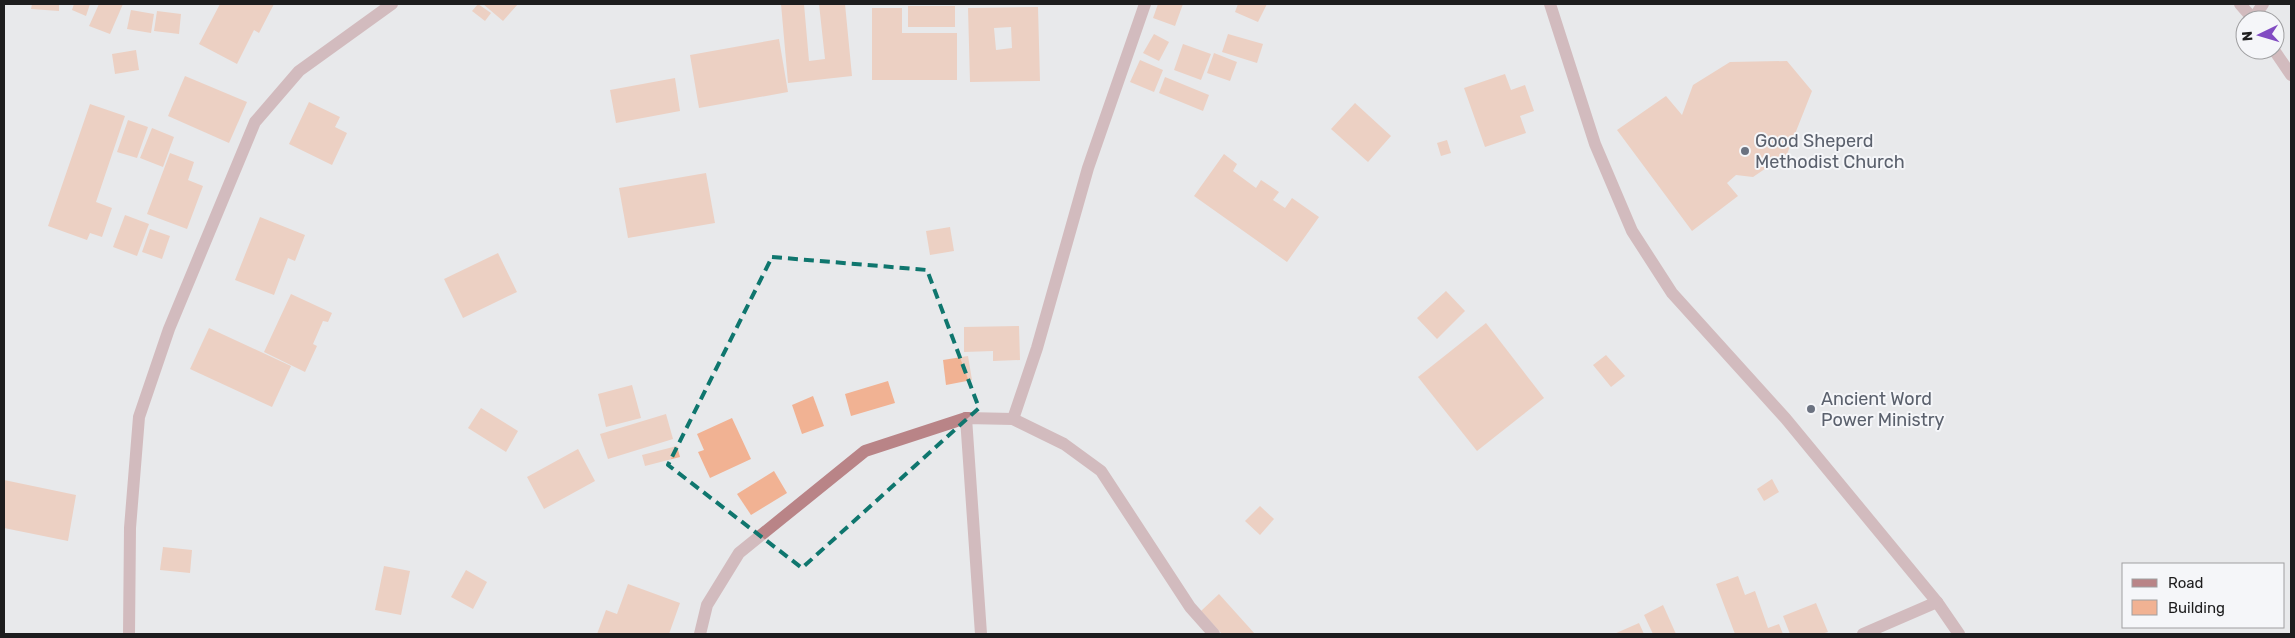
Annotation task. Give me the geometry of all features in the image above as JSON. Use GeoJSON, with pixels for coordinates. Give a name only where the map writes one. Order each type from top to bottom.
{"type":"FeatureCollection","features":[{"type":"Feature","properties":{"kind":"street"},"geometry":{"type":"LineString","coordinates":[[130,634],[130,528],[139,417],[169,329],[255,122],[299,71],[392,4]]}},
{"type":"Feature","properties":{"kind":"street"},"geometry":{"type":"LineString","coordinates":[[1013,419],[1037,348],[1088,168],[1145,4]]}},
{"type":"Feature","properties":{"kind":"street"},"geometry":{"type":"LineString","coordinates":[[1550,4],[1595,144],[1632,231],[1672,293],[1786,419],[1937,602],[1959,634]]}},
{"type":"Feature","properties":{"kind":"street"},"geometry":{"type":"LineString","coordinates":[[2281,60],[2291,75]]}},
{"type":"Feature","properties":{"kind":"street"},"geometry":{"type":"LineString","coordinates":[[966,418],[981,634]]}},
{"type":"Feature","properties":{"kind":"street"},"geometry":{"type":"LineString","coordinates":[[700,634],[707,605],[739,553],[865,451],[966,418],[1013,419],[1064,444],[1101,471],[1190,607],[1214,634]]}},
{"type":"Feature","properties":{"kind":"street"},"geometry":{"type":"LineString","coordinates":[[1863,634],[1937,602]]}},
{"type":"Feature","properties":{"kind":"highlighted area"},"geometry":{"type":"Polygon","coordinates":[[[772,257],[927,270],[979,408],[802,568],[668,465],[772,257]]]}},
{"type":"Feature","properties":{"kind":"building"},"geometry":{"type":"Polygon","coordinates":[[[32,4],[59,4],[59,11],[31,9],[32,4]]]}},
{"type":"Feature","properties":{"kind":"building"},"geometry":{"type":"Polygon","coordinates":[[[74,4],[90,4],[86,16],[72,10],[74,4]]]}},
{"type":"Feature","properties":{"kind":"building"},"geometry":{"type":"Polygon","coordinates":[[[99,4],[123,4],[110,34],[89,26],[99,4]]]}},
{"type":"Feature","properties":{"kind":"building"},"geometry":{"type":"Polygon","coordinates":[[[220,4],[274,4],[259,33],[254,30],[237,64],[199,44],[220,4]]]}},
{"type":"Feature","properties":{"kind":"building"},"geometry":{"type":"Polygon","coordinates":[[[478,4],[491,13],[485,21],[472,11],[478,4]]]}},
{"type":"Feature","properties":{"kind":"building"},"geometry":{"type":"Polygon","coordinates":[[[483,4],[518,4],[503,21],[483,4]]]}},
{"type":"Feature","properties":{"kind":"building"},"geometry":{"type":"Polygon","coordinates":[[[781,4],[804,4],[809,61],[825,59],[819,4],[845,4],[852,76],[788,83],[781,4]]]}},
{"type":"Feature","properties":{"kind":"building"},"geometry":{"type":"Polygon","coordinates":[[[1158,4],[1183,4],[1175,26],[1153,18],[1158,4]]]}},
{"type":"Feature","properties":{"kind":"building"},"geometry":{"type":"Polygon","coordinates":[[[1238,4],[1267,4],[1258,22],[1235,12],[1238,4]]]}},
{"type":"Feature","properties":{"kind":"building"},"geometry":{"type":"Polygon","coordinates":[[[908,6],[955,6],[955,27],[908,27],[908,6]]]}},
{"type":"Feature","properties":{"kind":"building"},"geometry":{"type":"Polygon","coordinates":[[[1038,7],[1040,81],[970,82],[968,8],[1038,7]],[[1011,27],[994,28],[996,50],[1012,48],[1011,27]]]}},
{"type":"Feature","properties":{"kind":"building"},"geometry":{"type":"Polygon","coordinates":[[[872,8],[902,8],[902,33],[957,33],[957,80],[872,80],[872,8]]]}},
{"type":"Feature","properties":{"kind":"building"},"geometry":{"type":"Polygon","coordinates":[[[131,10],[154,14],[151,33],[127,29],[131,10]]]}},
{"type":"Feature","properties":{"kind":"building"},"geometry":{"type":"Polygon","coordinates":[[[157,11],[181,14],[179,34],[154,31],[157,11]]]}},
{"type":"Feature","properties":{"kind":"building"},"geometry":{"type":"Polygon","coordinates":[[[1154,34],[1169,42],[1159,61],[1143,53],[1154,34]]]}},
{"type":"Feature","properties":{"kind":"building"},"geometry":{"type":"Polygon","coordinates":[[[1228,34],[1263,44],[1257,63],[1222,52],[1228,34]]]}},
{"type":"Feature","properties":{"kind":"building"},"geometry":{"type":"Polygon","coordinates":[[[779,39],[788,92],[699,108],[690,55],[779,39]]]}},
{"type":"Feature","properties":{"kind":"building"},"geometry":{"type":"Polygon","coordinates":[[[1183,44],[1211,54],[1201,80],[1174,70],[1183,44]]]}},
{"type":"Feature","properties":{"kind":"building"},"geometry":{"type":"Polygon","coordinates":[[[136,50],[139,70],[115,74],[112,54],[136,50]]]}},
{"type":"Feature","properties":{"kind":"building"},"geometry":{"type":"Polygon","coordinates":[[[1214,53],[1237,62],[1230,81],[1207,73],[1214,53]]]}},
{"type":"Feature","properties":{"kind":"building"},"geometry":{"type":"Polygon","coordinates":[[[1140,60],[1163,70],[1154,92],[1130,82],[1140,60]]]}},
{"type":"Feature","properties":{"kind":"building"},"geometry":{"type":"Polygon","coordinates":[[[1787,61],[1812,91],[1787,154],[1753,177],[1736,175],[1727,183],[1738,196],[1692,231],[1617,130],[1666,96],[1682,115],[1693,85],[1730,62],[1787,61]]]}},
{"type":"Feature","properties":{"kind":"building"},"geometry":{"type":"Polygon","coordinates":[[[1505,74],[1511,90],[1525,85],[1534,111],[1520,116],[1526,133],[1485,147],[1464,88],[1505,74]]]}},
{"type":"Feature","properties":{"kind":"building"},"geometry":{"type":"Polygon","coordinates":[[[185,76],[247,102],[229,143],[168,116],[185,76]]]}},
{"type":"Feature","properties":{"kind":"building"},"geometry":{"type":"Polygon","coordinates":[[[1165,77],[1209,95],[1203,111],[1159,93],[1165,77]]]}},
{"type":"Feature","properties":{"kind":"building"},"geometry":{"type":"Polygon","coordinates":[[[675,78],[680,111],[616,123],[610,90],[675,78]]]}},
{"type":"Feature","properties":{"kind":"building"},"geometry":{"type":"Polygon","coordinates":[[[309,102],[340,117],[335,127],[347,133],[332,165],[289,144],[309,102]]]}},
{"type":"Feature","properties":{"kind":"building"},"geometry":{"type":"Polygon","coordinates":[[[1355,103],[1391,136],[1368,162],[1331,129],[1355,103]]]}},
{"type":"Feature","properties":{"kind":"building"},"geometry":{"type":"Polygon","coordinates":[[[90,104],[125,116],[96,202],[112,208],[102,237],[90,233],[87,240],[48,226],[90,104]]]}},
{"type":"Feature","properties":{"kind":"building"},"geometry":{"type":"Polygon","coordinates":[[[128,120],[148,127],[137,158],[117,152],[128,120]]]}},
{"type":"Feature","properties":{"kind":"building"},"geometry":{"type":"Polygon","coordinates":[[[152,128],[174,137],[163,167],[140,158],[152,128]]]}},
{"type":"Feature","properties":{"kind":"building"},"geometry":{"type":"Polygon","coordinates":[[[1447,140],[1451,153],[1441,156],[1437,143],[1447,140]]]}},
{"type":"Feature","properties":{"kind":"building"},"geometry":{"type":"Polygon","coordinates":[[[170,153],[194,162],[188,180],[203,186],[187,229],[147,214],[170,153]]]}},
{"type":"Feature","properties":{"kind":"building"},"geometry":{"type":"Polygon","coordinates":[[[1224,154],[1237,164],[1233,171],[1256,188],[1261,180],[1279,192],[1273,200],[1285,208],[1292,198],[1319,217],[1287,262],[1194,196],[1224,154]]]}},
{"type":"Feature","properties":{"kind":"building"},"geometry":{"type":"Polygon","coordinates":[[[706,173],[715,223],[628,238],[619,188],[706,173]]]}},
{"type":"Feature","properties":{"kind":"building"},"geometry":{"type":"Polygon","coordinates":[[[125,215],[149,224],[137,256],[113,247],[125,215]]]}},
{"type":"Feature","properties":{"kind":"building"},"geometry":{"type":"Polygon","coordinates":[[[260,217],[305,235],[295,261],[288,258],[274,295],[235,280],[260,217]]]}},
{"type":"Feature","properties":{"kind":"building"},"geometry":{"type":"Polygon","coordinates":[[[950,227],[954,251],[930,255],[926,231],[950,227]]]}},
{"type":"Feature","properties":{"kind":"building"},"geometry":{"type":"Polygon","coordinates":[[[150,229],[170,236],[162,259],[142,252],[150,229]]]}},
{"type":"Feature","properties":{"kind":"building"},"geometry":{"type":"Polygon","coordinates":[[[498,253],[517,292],[463,318],[444,279],[498,253]]]}},
{"type":"Feature","properties":{"kind":"building"},"geometry":{"type":"Polygon","coordinates":[[[1446,291],[1465,311],[1437,339],[1417,318],[1446,291]]]}},
{"type":"Feature","properties":{"kind":"building"},"geometry":{"type":"Polygon","coordinates":[[[291,294],[332,313],[328,322],[323,321],[313,344],[317,346],[305,372],[264,352],[291,294]]]}},
{"type":"Feature","properties":{"kind":"building"},"geometry":{"type":"Polygon","coordinates":[[[1486,323],[1544,398],[1477,451],[1418,377],[1486,323]]]}},
{"type":"Feature","properties":{"kind":"building"},"geometry":{"type":"Polygon","coordinates":[[[1019,326],[1020,360],[993,361],[993,351],[964,352],[964,327],[1019,326]]]}},
{"type":"Feature","properties":{"kind":"building"},"geometry":{"type":"Polygon","coordinates":[[[209,328],[291,366],[272,407],[190,369],[209,328]]]}},
{"type":"Feature","properties":{"kind":"building"},"geometry":{"type":"Polygon","coordinates":[[[1606,355],[1625,376],[1611,387],[1593,365],[1606,355]]]}},
{"type":"Feature","properties":{"kind":"building"},"geometry":{"type":"Polygon","coordinates":[[[968,356],[972,380],[946,385],[943,360],[968,356]]]}},
{"type":"Feature","properties":{"kind":"building"},"geometry":{"type":"Polygon","coordinates":[[[888,381],[895,403],[851,416],[845,394],[888,381]]]}},
{"type":"Feature","properties":{"kind":"building"},"geometry":{"type":"Polygon","coordinates":[[[632,385],[641,418],[606,427],[598,394],[632,385]]]}},
{"type":"Feature","properties":{"kind":"building"},"geometry":{"type":"Polygon","coordinates":[[[813,396],[824,426],[802,434],[792,405],[813,396]]]}},
{"type":"Feature","properties":{"kind":"building"},"geometry":{"type":"Polygon","coordinates":[[[481,408],[518,431],[506,452],[468,428],[481,408]]]}},
{"type":"Feature","properties":{"kind":"building"},"geometry":{"type":"Polygon","coordinates":[[[666,414],[673,439],[608,459],[600,434],[666,414]]]}},
{"type":"Feature","properties":{"kind":"building"},"geometry":{"type":"Polygon","coordinates":[[[732,418],[751,459],[710,478],[698,452],[704,450],[697,434],[732,418]]]}},
{"type":"Feature","properties":{"kind":"building"},"geometry":{"type":"Polygon","coordinates":[[[677,446],[680,457],[645,466],[642,455],[677,446]]]}},
{"type":"Feature","properties":{"kind":"building"},"geometry":{"type":"Polygon","coordinates":[[[578,449],[595,481],[544,509],[527,477],[578,449]]]}},
{"type":"Feature","properties":{"kind":"building"},"geometry":{"type":"Polygon","coordinates":[[[774,471],[787,493],[751,515],[737,494],[774,471]]]}},
{"type":"Feature","properties":{"kind":"building"},"geometry":{"type":"Polygon","coordinates":[[[1772,479],[1779,492],[1764,501],[1757,489],[1772,479]]]}},
{"type":"Feature","properties":{"kind":"building"},"geometry":{"type":"Polygon","coordinates":[[[4,480],[76,495],[68,541],[4,528],[4,480]]]}},
{"type":"Feature","properties":{"kind":"building"},"geometry":{"type":"Polygon","coordinates":[[[1260,506],[1274,519],[1260,535],[1245,521],[1260,506]]]}},
{"type":"Feature","properties":{"kind":"building"},"geometry":{"type":"Polygon","coordinates":[[[163,547],[192,550],[190,573],[160,570],[163,547]]]}},
{"type":"Feature","properties":{"kind":"building"},"geometry":{"type":"Polygon","coordinates":[[[384,566],[410,571],[401,615],[375,610],[384,566]]]}},
{"type":"Feature","properties":{"kind":"building"},"geometry":{"type":"Polygon","coordinates":[[[466,570],[487,582],[473,609],[451,597],[466,570]]]}},
{"type":"Feature","properties":{"kind":"building"},"geometry":{"type":"Polygon","coordinates":[[[1738,576],[1745,595],[1755,591],[1768,628],[1779,624],[1783,634],[1735,634],[1716,584],[1738,576]]]}},
{"type":"Feature","properties":{"kind":"building"},"geometry":{"type":"Polygon","coordinates":[[[628,584],[680,603],[669,634],[597,634],[606,610],[617,614],[628,584]]]}},
{"type":"Feature","properties":{"kind":"building"},"geometry":{"type":"Polygon","coordinates":[[[1219,594],[1255,634],[1222,634],[1201,611],[1219,594]]]}},
{"type":"Feature","properties":{"kind":"building"},"geometry":{"type":"Polygon","coordinates":[[[1816,603],[1828,632],[1821,634],[1790,634],[1783,616],[1816,603]]]}},
{"type":"Feature","properties":{"kind":"building"},"geometry":{"type":"Polygon","coordinates":[[[1663,605],[1676,634],[1653,634],[1644,615],[1663,605]]]}},
{"type":"Feature","properties":{"kind":"building"},"geometry":{"type":"Polygon","coordinates":[[[1639,623],[1644,634],[1614,634],[1639,623]]]}},
{"type":"Feature","properties":{"kind":"place","name":"Good Sheperd Methodist Church"},"geometry":{"type":"Point","coordinates":[1745,151]}},
{"type":"Feature","properties":{"kind":"place","name":"Ancient Word Power Ministry"},"geometry":{"type":"Point","coordinates":[1811,409]}}]}
